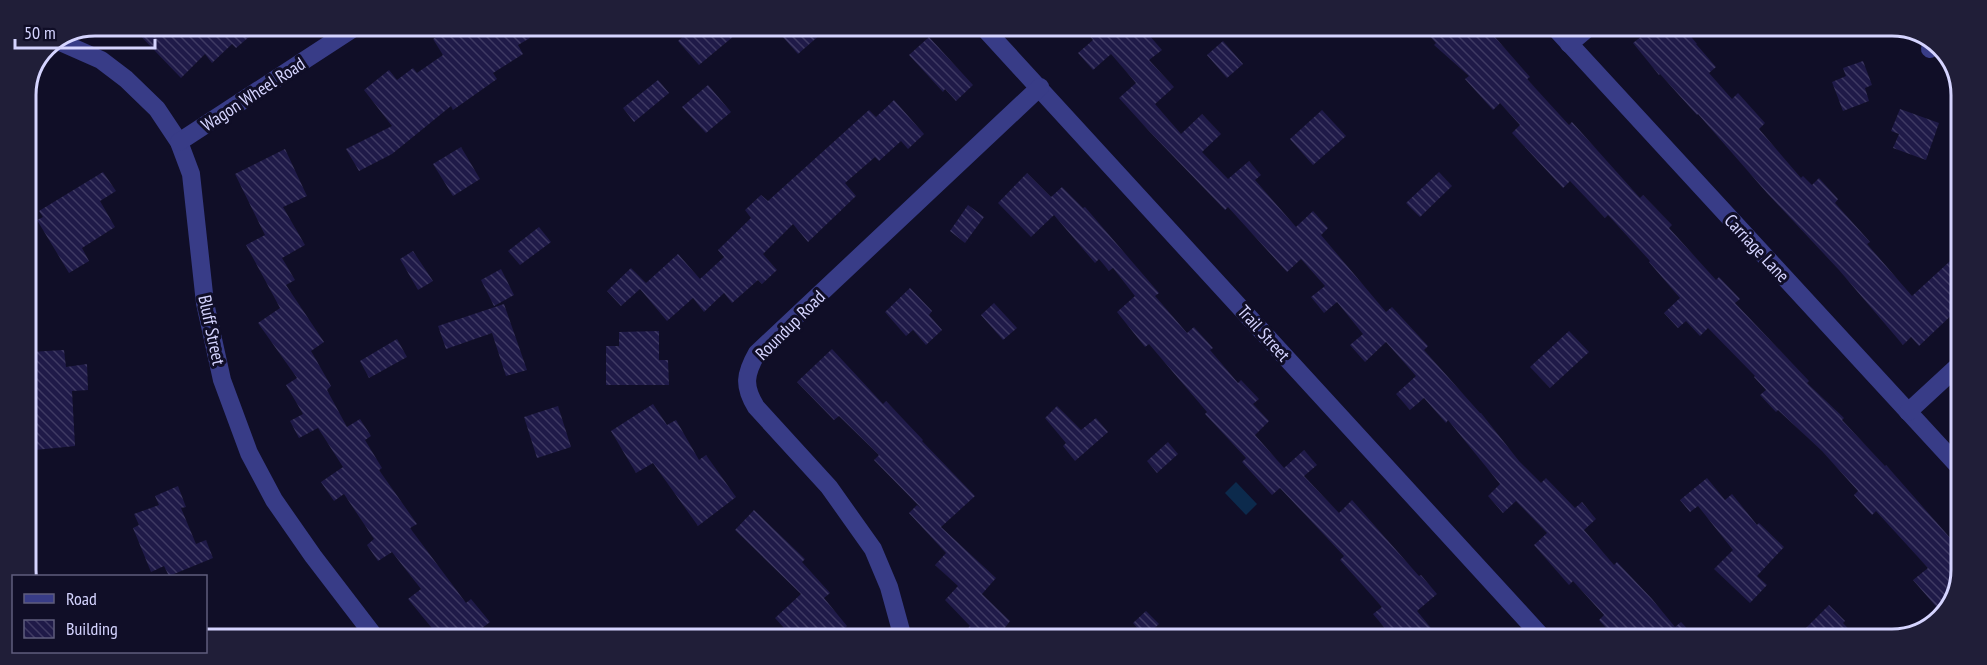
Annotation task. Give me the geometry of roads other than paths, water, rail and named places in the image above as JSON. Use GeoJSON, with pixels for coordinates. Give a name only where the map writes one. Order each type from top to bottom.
{"type":"FeatureCollection","features":[{"type":"Feature","properties":{"kind":"street","name":"Wagon Wheel Road"},"geometry":{"type":"LineString","coordinates":[[179,142],[342,36]]}},
{"type":"Feature","properties":{"kind":"street","name":"Trail Street"},"geometry":{"type":"LineString","coordinates":[[992,36],[1535,629]]}},
{"type":"Feature","properties":{"kind":"street","name":"Carriage Lane"},"geometry":{"type":"LineString","coordinates":[[1562,36],[1951,458]]}},
{"type":"Feature","properties":{"kind":"street"},"geometry":{"type":"LineString","coordinates":[[1569,44],[1578,36]]}},
{"type":"Feature","properties":{"kind":"street","name":"Bluff Street"},"geometry":{"type":"LineString","coordinates":[[66,44],[102,60],[126,79],[157,109],[179,142],[190,174],[205,303],[222,380],[249,453],[274,500],[368,629]]}},
{"type":"Feature","properties":{"kind":"street","name":"Roundup Road"},"geometry":{"type":"LineString","coordinates":[[901,629],[894,602],[873,549],[829,487],[756,407],[748,395],[746,381],[750,366],[758,353],[1040,87]]}},
{"type":"Feature","properties":{"kind":"street"},"geometry":{"type":"LineString","coordinates":[[1908,412],[1951,372]]}},
{"type":"Feature","properties":{"kind":"water"},"geometry":{"type":"Polygon","coordinates":[[[1236,482],[1257,504],[1246,515],[1225,493],[1236,482]]]}}]}
